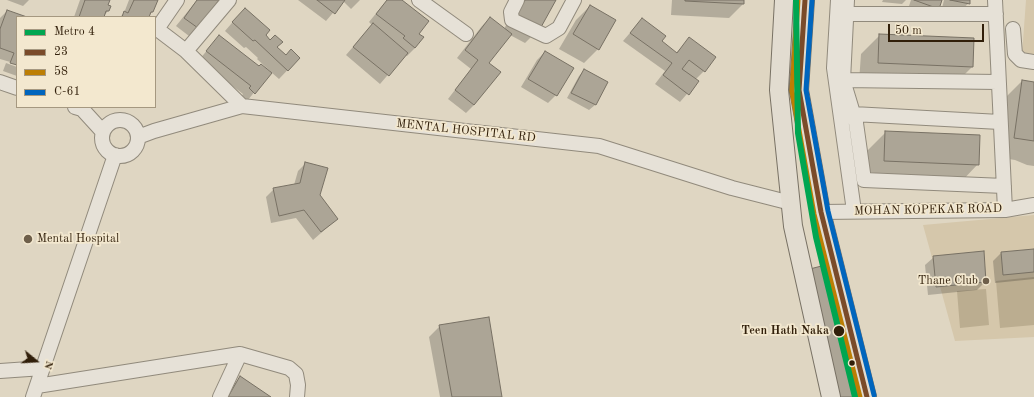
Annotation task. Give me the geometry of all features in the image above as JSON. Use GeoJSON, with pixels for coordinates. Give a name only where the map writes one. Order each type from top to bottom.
{"type":"FeatureCollection","features":[{"type":"Feature","properties":{"kind":"main road"},"geometry":{"type":"LineString","coordinates":[[784,0],[779,90],[793,226],[831,397]]}},
{"type":"Feature","properties":{"kind":"main road"},"geometry":{"type":"LineString","coordinates":[[805,0],[799,90],[821,212],[867,397]]}},
{"type":"Feature","properties":{"kind":"main road"},"geometry":{"type":"LineString","coordinates":[[783,134],[808,138]]}},
{"type":"Feature","properties":{"kind":"street"},"geometry":{"type":"LineString","coordinates":[[177,0],[157,29],[186,51],[242,106]]}},
{"type":"Feature","properties":{"kind":"street"},"geometry":{"type":"LineString","coordinates":[[186,51],[229,0]]}},
{"type":"Feature","properties":{"kind":"street"},"geometry":{"type":"LineString","coordinates":[[420,0],[466,34]]}},
{"type":"Feature","properties":{"kind":"street"},"geometry":{"type":"LineString","coordinates":[[517,0],[512,12],[512,20],[546,36],[559,28],[574,0]]}},
{"type":"Feature","properties":{"kind":"street"},"geometry":{"type":"LineString","coordinates":[[838,0],[834,68],[854,211]]}},
{"type":"Feature","properties":{"kind":"street"},"geometry":{"type":"LineString","coordinates":[[995,0],[1005,210]]}},
{"type":"Feature","properties":{"kind":"street"},"geometry":{"type":"LineString","coordinates":[[996,14],[847,7],[843,80],[856,123],[864,180],[1004,186]]}},
{"type":"Feature","properties":{"kind":"street"},"geometry":{"type":"LineString","coordinates":[[1013,29],[1015,54],[1021,60],[1034,62]]}},
{"type":"Feature","properties":{"kind":"street"},"geometry":{"type":"LineString","coordinates":[[843,80],[998,82]]}},
{"type":"Feature","properties":{"kind":"street"},"geometry":{"type":"LineString","coordinates":[[0,82],[16,88]]}},
{"type":"Feature","properties":{"kind":"street","name":"MENTAL HOSPITAL RD"},"geometry":{"type":"LineString","coordinates":[[138,137],[242,106],[599,146],[732,188],[791,203]]}},
{"type":"Feature","properties":{"kind":"street"},"geometry":{"type":"LineString","coordinates":[[78,108],[82,109],[103,132]]}},
{"type":"Feature","properties":{"kind":"street"},"geometry":{"type":"LineString","coordinates":[[853,114],[1000,122]]}},
{"type":"Feature","properties":{"kind":"street"},"geometry":{"type":"LineString","coordinates":[[123,120],[133,125],[138,137],[135,147],[131,152],[126,155],[115,155],[104,147],[102,142],[103,132],[107,125],[112,121],[123,120]]}},
{"type":"Feature","properties":{"kind":"street"},"geometry":{"type":"LineString","coordinates":[[35,391],[115,155]]}},
{"type":"Feature","properties":{"kind":"street","name":"MOHAN KOPEKAR ROAD"},"geometry":{"type":"LineString","coordinates":[[821,212],[1005,210],[1034,205]]}},
{"type":"Feature","properties":{"kind":"street"},"geometry":{"type":"LineString","coordinates":[[35,391],[58,382],[183,364],[240,354],[289,368],[296,374],[298,385],[297,397]]}},
{"type":"Feature","properties":{"kind":"street"},"geometry":{"type":"LineString","coordinates":[[220,397],[240,354]]}},
{"type":"Feature","properties":{"kind":"street"},"geometry":{"type":"LineString","coordinates":[[0,371],[44,368]]}},
{"type":"Feature","properties":{"kind":"shaded area"},"geometry":{"type":"Polygon","coordinates":[[[1026,0],[1034,0],[1034,56],[1022,55],[1026,0]]]}},
{"type":"Feature","properties":{"kind":"shaded area","name":"Thane Club"},"geometry":{"type":"Polygon","coordinates":[[[1034,215],[1034,337],[955,341],[923,225],[1034,215]]]}},
{"type":"Feature","properties":{"kind":"shaded area"},"geometry":{"type":"Polygon","coordinates":[[[1034,277],[1034,325],[1000,328],[996,281],[1034,277]]]}},
{"type":"Feature","properties":{"kind":"shaded area"},"geometry":{"type":"Polygon","coordinates":[[[986,289],[989,325],[960,328],[957,291],[986,289]]]}},
{"type":"Feature","properties":{"kind":"building"},"geometry":{"type":"Polygon","coordinates":[[[85,0],[110,0],[108,5],[111,6],[109,11],[106,11],[104,16],[79,16],[85,0]]]}},
{"type":"Feature","properties":{"kind":"building"},"geometry":{"type":"Polygon","coordinates":[[[134,0],[158,0],[153,12],[151,12],[149,16],[122,16],[124,11],[128,13],[134,0]]]}},
{"type":"Feature","properties":{"kind":"building"},"geometry":{"type":"Polygon","coordinates":[[[197,0],[219,0],[198,28],[184,18],[197,0]]]}},
{"type":"Feature","properties":{"kind":"building"},"geometry":{"type":"Polygon","coordinates":[[[317,0],[345,0],[335,14],[317,0]]]}},
{"type":"Feature","properties":{"kind":"building"},"geometry":{"type":"Polygon","coordinates":[[[387,0],[402,0],[429,21],[419,34],[424,37],[415,48],[403,38],[405,36],[376,14],[387,0]]]}},
{"type":"Feature","properties":{"kind":"building"},"geometry":{"type":"Polygon","coordinates":[[[525,0],[556,0],[540,29],[516,16],[525,0]]]}},
{"type":"Feature","properties":{"kind":"building"},"geometry":{"type":"Polygon","coordinates":[[[744,0],[744,4],[685,1],[744,0]]]}},
{"type":"Feature","properties":{"kind":"building"},"geometry":{"type":"Polygon","coordinates":[[[914,0],[942,0],[939,9],[914,0]]]}},
{"type":"Feature","properties":{"kind":"building"},"geometry":{"type":"Polygon","coordinates":[[[950,0],[970,0],[970,4],[950,0]]]}},
{"type":"Feature","properties":{"kind":"building"},"geometry":{"type":"Polygon","coordinates":[[[590,5],[616,20],[599,50],[573,34],[590,5]]]}},
{"type":"Feature","properties":{"kind":"building"},"geometry":{"type":"Polygon","coordinates":[[[245,8],[270,30],[266,35],[270,40],[275,35],[283,42],[277,47],[286,55],[291,49],[300,58],[288,71],[255,40],[253,41],[232,22],[245,8]]]}},
{"type":"Feature","properties":{"kind":"building"},"geometry":{"type":"Polygon","coordinates":[[[7,10],[24,16],[16,16],[16,65],[10,63],[14,53],[0,48],[0,29],[7,10]]]}},
{"type":"Feature","properties":{"kind":"building"},"geometry":{"type":"Polygon","coordinates":[[[490,17],[512,34],[489,63],[501,72],[474,105],[455,90],[478,60],[465,50],[490,17]]]}},
{"type":"Feature","properties":{"kind":"building"},"geometry":{"type":"Polygon","coordinates":[[[642,18],[666,36],[662,41],[677,53],[689,37],[716,57],[705,72],[689,60],[682,69],[699,81],[689,95],[663,75],[672,63],[630,33],[642,18]]]}},
{"type":"Feature","properties":{"kind":"building"},"geometry":{"type":"Polygon","coordinates":[[[373,23],[408,53],[389,76],[353,47],[373,23]]]}},
{"type":"Feature","properties":{"kind":"building"},"geometry":{"type":"Polygon","coordinates":[[[879,34],[974,38],[973,67],[878,63],[879,34]]]}},
{"type":"Feature","properties":{"kind":"building"},"geometry":{"type":"Polygon","coordinates":[[[219,35],[259,66],[261,64],[272,73],[255,94],[249,88],[251,86],[206,51],[219,35]]]}},
{"type":"Feature","properties":{"kind":"building"},"geometry":{"type":"Polygon","coordinates":[[[545,51],[574,68],[557,96],[528,79],[545,51]]]}},
{"type":"Feature","properties":{"kind":"building"},"geometry":{"type":"Polygon","coordinates":[[[584,69],[608,82],[596,105],[571,93],[584,69]]]}},
{"type":"Feature","properties":{"kind":"building"},"geometry":{"type":"Polygon","coordinates":[[[1022,80],[1034,82],[1034,141],[1014,138],[1022,80]]]}},
{"type":"Feature","properties":{"kind":"building"},"geometry":{"type":"Polygon","coordinates":[[[885,131],[980,135],[979,165],[884,161],[885,131]]]}},
{"type":"Feature","properties":{"kind":"building"},"geometry":{"type":"Polygon","coordinates":[[[305,162],[328,168],[320,195],[338,219],[321,232],[304,210],[279,216],[273,188],[300,183],[305,162]]]}},
{"type":"Feature","properties":{"kind":"building"},"geometry":{"type":"Polygon","coordinates":[[[1034,249],[1034,272],[1003,275],[1001,252],[1034,249]]]}},
{"type":"Feature","properties":{"kind":"building"},"geometry":{"type":"Polygon","coordinates":[[[984,251],[986,282],[936,287],[933,256],[984,251]]]}},
{"type":"Feature","properties":{"kind":"building","name":"Teen Hath Naka"},"geometry":{"type":"Polygon","coordinates":[[[837,262],[871,397],[838,397],[806,270],[837,262]]]}},
{"type":"Feature","properties":{"kind":"building"},"geometry":{"type":"Polygon","coordinates":[[[489,317],[502,397],[452,397],[439,325],[489,317]]]}},
{"type":"Feature","properties":{"kind":"building"},"geometry":{"type":"Polygon","coordinates":[[[240,376],[271,397],[228,397],[240,376]]]}},
{"type":"Feature","properties":{"kind":"metro line","name":"4"},"geometry":{"type":"LineString","coordinates":[[796,0],[798,133],[816,237],[855,397]]}},
{"type":"Feature","properties":{"kind":"transit line","name":"58"},"geometry":{"type":"LineString","coordinates":[[798,0],[792,91],[814,214],[860,397]]}},
{"type":"Feature","properties":{"kind":"transit line","name":"23"},"geometry":{"type":"LineString","coordinates":[[805,0],[799,90],[821,212],[867,397]]}},
{"type":"Feature","properties":{"kind":"transit line","name":"C-61"},"geometry":{"type":"LineString","coordinates":[[812,0],[806,90],[828,211],[874,395]]}},
{"type":"Feature","properties":{"kind":"place","name":"Mental Hospital"},"geometry":{"type":"Point","coordinates":[28,239]}},
{"type":"Feature","properties":{"kind":"place","name":"Thane Club"},"geometry":{"type":"Point","coordinates":[986,281]}},
{"type":"Feature","properties":{"kind":"place","name":"Teen Hath Naka"},"geometry":{"type":"Point","coordinates":[839,331]}}]}
